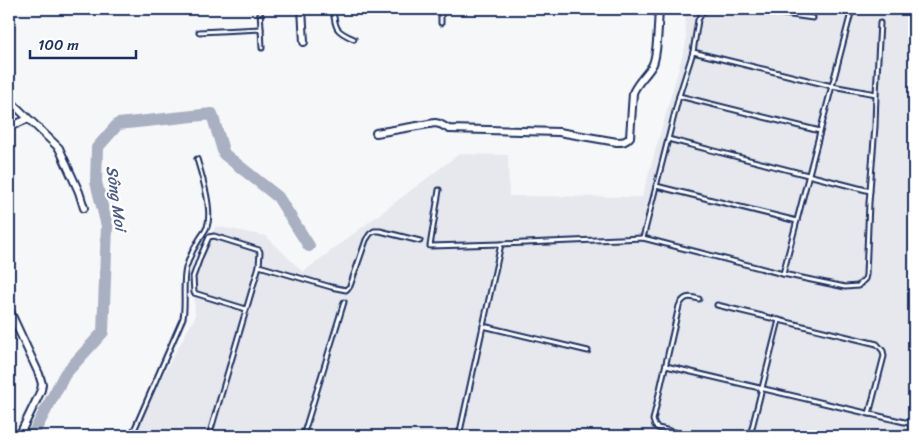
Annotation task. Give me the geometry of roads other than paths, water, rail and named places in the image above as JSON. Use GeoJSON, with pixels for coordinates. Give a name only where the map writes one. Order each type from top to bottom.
{"type":"FeatureCollection","features":[{"type":"Feature","properties":{"kind":"street"},"geometry":{"type":"LineString","coordinates":[[302,9],[304,42]]}},
{"type":"Feature","properties":{"kind":"street"},"geometry":{"type":"LineString","coordinates":[[376,133],[435,123],[449,129],[559,132],[624,142],[630,137],[633,93],[652,65],[655,57],[659,9]]}},
{"type":"Feature","properties":{"kind":"street"},"geometry":{"type":"LineString","coordinates":[[9,100],[59,148],[79,192],[84,208]]}},
{"type":"Feature","properties":{"kind":"street"},"geometry":{"type":"LineString","coordinates":[[9,127],[28,119]]}},
{"type":"Feature","properties":{"kind":"street"},"geometry":{"type":"LineString","coordinates":[[9,309],[42,384],[19,436]]}},
{"type":"Feature","properties":{"kind":"street"},"geometry":{"type":"LineString","coordinates":[[912,436],[914,424]]}},
{"type":"Feature","properties":{"kind":"lane"},"geometry":{"type":"LineString","coordinates":[[260,9],[262,48]]}},
{"type":"Feature","properties":{"kind":"lane"},"geometry":{"type":"LineString","coordinates":[[334,9],[335,26],[343,34],[354,39]]}},
{"type":"Feature","properties":{"kind":"lane"},"geometry":{"type":"LineString","coordinates":[[441,9],[441,23]]}},
{"type":"Feature","properties":{"kind":"lane"},"geometry":{"type":"LineString","coordinates":[[643,238],[679,96],[693,52],[698,20],[706,9]]}},
{"type":"Feature","properties":{"kind":"lane"},"geometry":{"type":"LineString","coordinates":[[748,9],[813,18]]}},
{"type":"Feature","properties":{"kind":"lane"},"geometry":{"type":"LineString","coordinates":[[783,274],[852,9]]}},
{"type":"Feature","properties":{"kind":"lane"},"geometry":{"type":"LineString","coordinates":[[439,190],[430,246],[643,238],[783,274],[846,287],[855,287],[862,283],[866,275],[880,23]]}},
{"type":"Feature","properties":{"kind":"lane"},"geometry":{"type":"LineString","coordinates":[[199,32],[261,29]]}},
{"type":"Feature","properties":{"kind":"lane"},"geometry":{"type":"LineString","coordinates":[[693,52],[832,86],[876,94]]}},
{"type":"Feature","properties":{"kind":"lane"},"geometry":{"type":"LineString","coordinates":[[679,96],[820,131]]}},
{"type":"Feature","properties":{"kind":"lane"},"geometry":{"type":"LineString","coordinates":[[668,139],[870,191]]}},
{"type":"Feature","properties":{"kind":"lane"},"geometry":{"type":"LineString","coordinates":[[129,436],[135,428],[182,318],[184,282],[188,260],[208,221],[208,204],[197,159]]}},
{"type":"Feature","properties":{"kind":"lane"},"geometry":{"type":"LineString","coordinates":[[656,186],[797,221]]}},
{"type":"Feature","properties":{"kind":"lane"},"geometry":{"type":"LineString","coordinates":[[259,266],[340,290],[346,290],[350,286],[366,240],[374,231],[420,241]]}},
{"type":"Feature","properties":{"kind":"lane"},"geometry":{"type":"LineString","coordinates":[[209,436],[259,266],[260,252],[259,250],[214,236],[209,237],[193,277],[194,293],[246,309]]}},
{"type":"Feature","properties":{"kind":"lane"},"geometry":{"type":"LineString","coordinates":[[459,436],[500,244]]}},
{"type":"Feature","properties":{"kind":"lane"},"geometry":{"type":"LineString","coordinates":[[690,436],[658,428],[653,420],[679,306],[685,298],[690,296],[699,299]]}},
{"type":"Feature","properties":{"kind":"lane"},"geometry":{"type":"LineString","coordinates":[[303,436],[344,302]]}},
{"type":"Feature","properties":{"kind":"lane"},"geometry":{"type":"LineString","coordinates":[[717,305],[877,344],[884,356],[869,414]]}},
{"type":"Feature","properties":{"kind":"lane"},"geometry":{"type":"LineString","coordinates":[[750,436],[779,320]]}},
{"type":"Feature","properties":{"kind":"lane"},"geometry":{"type":"LineString","coordinates":[[483,326],[588,351]]}},
{"type":"Feature","properties":{"kind":"lane"},"geometry":{"type":"LineString","coordinates":[[666,366],[914,424]]}},
{"type":"Feature","properties":{"kind":"waterway","name":"Sông Moi"},"geometry":{"type":"LineString","coordinates":[[32,436],[65,374],[103,332],[107,226],[96,182],[97,148],[118,124],[212,114],[224,154],[278,197],[309,246]]}}]}
